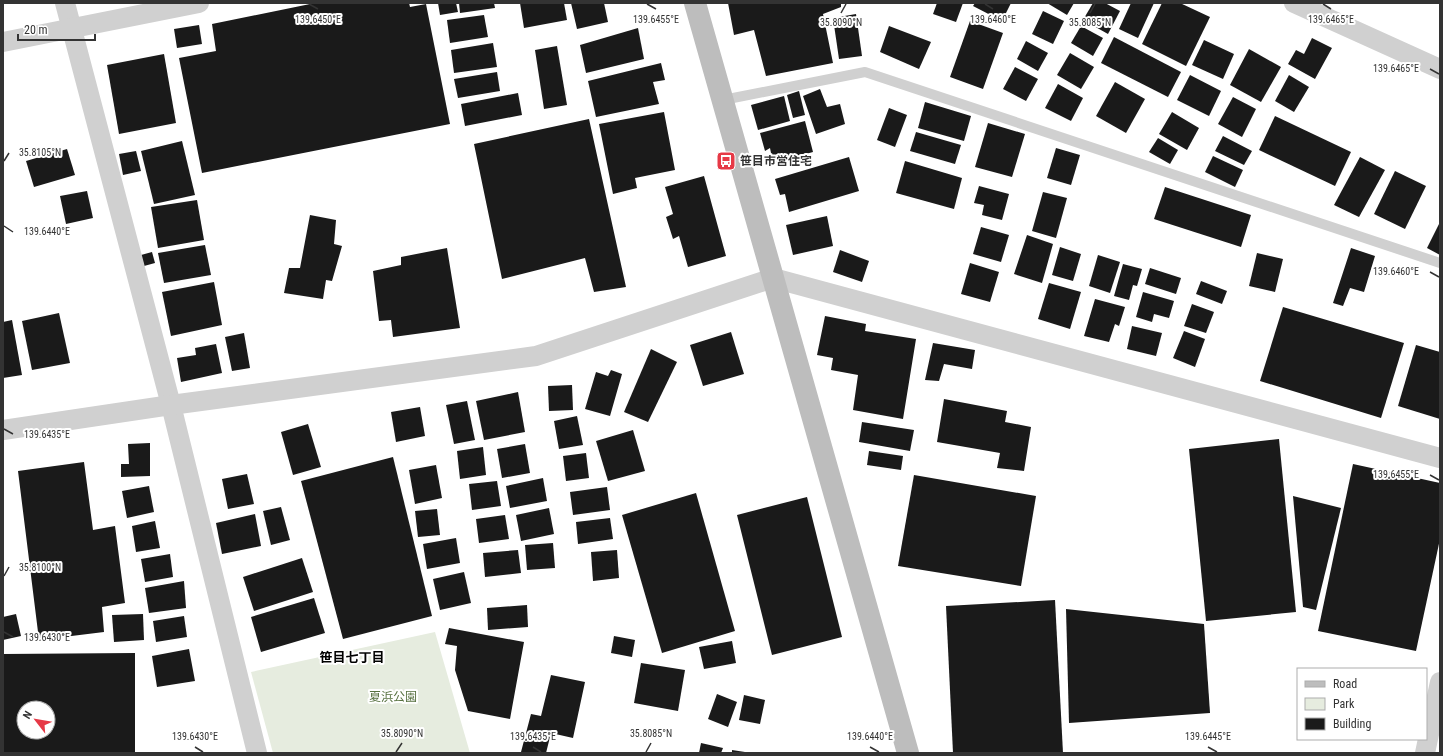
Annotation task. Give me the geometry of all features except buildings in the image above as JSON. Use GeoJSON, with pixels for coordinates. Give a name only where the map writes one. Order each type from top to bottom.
{"type":"FeatureCollection","features":[{"type":"Feature","properties":{"kind":"street"},"geometry":{"type":"LineString","coordinates":[[65,3],[172,405],[257,753]]}},
{"type":"Feature","properties":{"kind":"street"},"geometry":{"type":"LineString","coordinates":[[3,42],[199,3]]}},
{"type":"Feature","properties":{"kind":"street"},"geometry":{"type":"LineString","coordinates":[[695,3],[908,753]]}},
{"type":"Feature","properties":{"kind":"street"},"geometry":{"type":"LineString","coordinates":[[1294,3],[1440,69]]}},
{"type":"Feature","properties":{"kind":"street"},"geometry":{"type":"LineString","coordinates":[[3,430],[172,405],[536,356],[773,278],[1440,458]]}},
{"type":"Feature","properties":{"kind":"street"},"geometry":{"type":"LineString","coordinates":[[1425,753],[1440,682]]}},
{"type":"Feature","properties":{"kind":"lane"},"geometry":{"type":"LineString","coordinates":[[723,100],[865,72],[1440,263]]}},
{"type":"Feature","properties":{"kind":"green space","name":"夏浜公園"},"geometry":{"type":"Polygon","coordinates":[[[435,632],[470,753],[273,753],[251,672],[435,632]]]}},
{"type":"Feature","properties":{"kind":"place","name":"笹目市営住宅"},"geometry":{"type":"Point","coordinates":[726,161]}},
{"type":"Feature","properties":{"kind":"district","name":"笹目七丁目"},"geometry":{"type":"Point","coordinates":[352,657]}}]}
